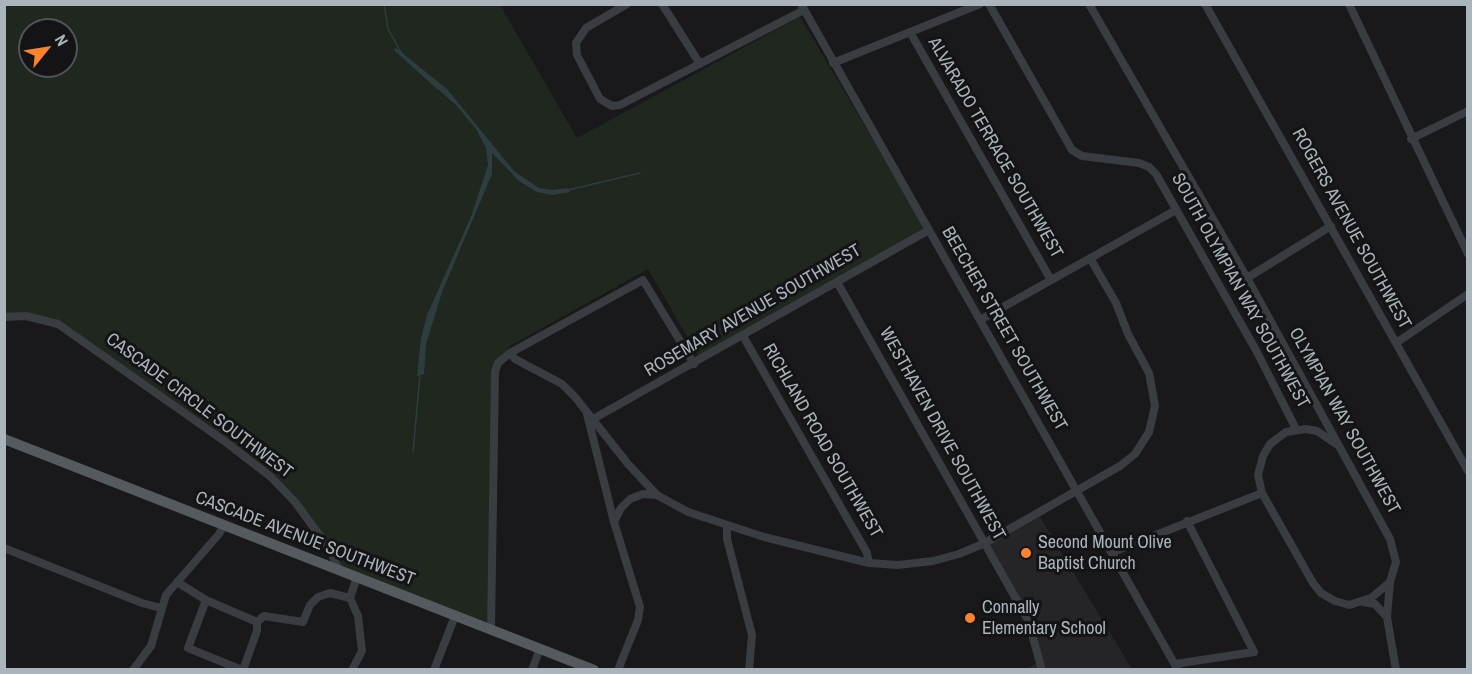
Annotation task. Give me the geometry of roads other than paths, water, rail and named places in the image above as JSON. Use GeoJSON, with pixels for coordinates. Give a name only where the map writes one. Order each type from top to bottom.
{"type":"FeatureCollection","features":[{"type":"Feature","properties":{"kind":"main road","name":"CASCADE AVENUE SOUTHWEST"},"geometry":{"type":"LineString","coordinates":[[4,439],[594,669]]}},
{"type":"Feature","properties":{"kind":"street"},"geometry":{"type":"LineString","coordinates":[[627,4],[586,28],[576,43],[577,55],[604,103],[620,105],[700,64],[802,7]]}},
{"type":"Feature","properties":{"kind":"street"},"geometry":{"type":"LineString","coordinates":[[662,4],[700,64]]}},
{"type":"Feature","properties":{"kind":"street"},"geometry":{"type":"LineString","coordinates":[[833,63],[980,4]]}},
{"type":"Feature","properties":{"kind":"street","name":"SOUTH OLYMPIAN WAY SOUTHWEST"},"geometry":{"type":"LineString","coordinates":[[989,4],[1072,150],[1082,156],[1139,163],[1149,167],[1257,352],[1296,429]]}},
{"type":"Feature","properties":{"kind":"street","name":"OLYMPIAN WAY SOUTHWEST"},"geometry":{"type":"LineString","coordinates":[[1089,4],[1247,278],[1394,549],[1396,562],[1390,582],[1387,617],[1396,669]]}},
{"type":"Feature","properties":{"kind":"street","name":"ROGERS AVENUE SOUTHWEST"},"geometry":{"type":"LineString","coordinates":[[1205,4],[1467,471]]}},
{"type":"Feature","properties":{"kind":"street"},"geometry":{"type":"LineString","coordinates":[[1349,4],[1467,255]]}},
{"type":"Feature","properties":{"kind":"street","name":"BEECHER STREET SOUTHWEST"},"geometry":{"type":"LineString","coordinates":[[802,7],[1177,667]]}},
{"type":"Feature","properties":{"kind":"street","name":"ALVARADO TERRACE SOUTHWEST"},"geometry":{"type":"LineString","coordinates":[[910,32],[1051,280]]}},
{"type":"Feature","properties":{"kind":"street"},"geometry":{"type":"LineString","coordinates":[[1411,139],[1467,111]]}},
{"type":"Feature","properties":{"kind":"street"},"geometry":{"type":"LineString","coordinates":[[980,320],[1176,210]]}},
{"type":"Feature","properties":{"kind":"street"},"geometry":{"type":"LineString","coordinates":[[1247,278],[1331,226]]}},
{"type":"Feature","properties":{"kind":"street","name":"ROSEMARY AVENUE SOUTHWEST"},"geometry":{"type":"LineString","coordinates":[[592,419],[694,364],[929,230]]}},
{"type":"Feature","properties":{"kind":"street","name":"ALVARADO TERRACE SOUTHWEST"},"geometry":{"type":"LineString","coordinates":[[510,353],[515,359],[562,384],[628,465],[657,495],[688,512],[727,526],[869,563],[898,565],[933,561],[959,554],[985,543],[1120,466],[1135,454],[1149,432],[1155,406],[1149,373],[1128,334],[1116,303],[1090,258]]}},
{"type":"Feature","properties":{"kind":"street"},"geometry":{"type":"LineString","coordinates":[[491,630],[495,372],[498,363],[510,353],[643,280],[647,282],[694,364]]}},
{"type":"Feature","properties":{"kind":"street","name":"WESTHAVEN DRIVE SOUTHWEST"},"geometry":{"type":"LineString","coordinates":[[837,282],[1028,620],[1042,669]]}},
{"type":"Feature","properties":{"kind":"street"},"geometry":{"type":"LineString","coordinates":[[1396,342],[1467,294]]}},
{"type":"Feature","properties":{"kind":"street","name":"CASCADE CIRCLE SOUTHWEST"},"geometry":{"type":"LineString","coordinates":[[4,317],[26,316],[58,324],[227,443],[284,490],[329,548],[339,570]]}},
{"type":"Feature","properties":{"kind":"street","name":"RICHLAND ROAD SOUTHWEST"},"geometry":{"type":"LineString","coordinates":[[743,336],[867,553],[869,563]]}},
{"type":"Feature","properties":{"kind":"street"},"geometry":{"type":"LineString","coordinates":[[586,411],[614,522],[640,607],[638,620],[618,669]]}},
{"type":"Feature","properties":{"kind":"street"},"geometry":{"type":"LineString","coordinates":[[1339,446],[1317,431],[1296,429],[1277,437],[1263,456],[1258,475],[1262,493],[1322,593],[1335,602],[1349,605],[1363,602],[1380,592],[1390,582]]}},
{"type":"Feature","properties":{"kind":"street"},"geometry":{"type":"LineString","coordinates":[[1113,552],[1262,493]]}},
{"type":"Feature","properties":{"kind":"street"},"geometry":{"type":"LineString","coordinates":[[614,522],[621,508],[630,499],[643,494],[657,495]]}},
{"type":"Feature","properties":{"kind":"street"},"geometry":{"type":"LineString","coordinates":[[1177,667],[1254,652],[1187,521]]}},
{"type":"Feature","properties":{"kind":"street"},"geometry":{"type":"LineString","coordinates":[[133,669],[151,646],[166,595],[219,534],[224,525]]}},
{"type":"Feature","properties":{"kind":"street"},"geometry":{"type":"LineString","coordinates":[[727,526],[727,539],[752,634],[749,669]]}},
{"type":"Feature","properties":{"kind":"street"},"geometry":{"type":"LineString","coordinates":[[4,548],[142,603],[161,608]]}},
{"type":"Feature","properties":{"kind":"street"},"geometry":{"type":"LineString","coordinates":[[352,669],[362,651],[358,616],[350,598],[357,577]]}},
{"type":"Feature","properties":{"kind":"street"},"geometry":{"type":"LineString","coordinates":[[177,582],[206,600],[257,622]]}},
{"type":"Feature","properties":{"kind":"street"},"geometry":{"type":"LineString","coordinates":[[206,600],[188,648],[242,669],[257,631],[257,622],[264,616],[303,622],[310,604],[318,597],[330,593],[350,598]]}},
{"type":"Feature","properties":{"kind":"street"},"geometry":{"type":"LineString","coordinates":[[1363,602],[1375,604],[1387,617]]}},
{"type":"Feature","properties":{"kind":"street"},"geometry":{"type":"LineString","coordinates":[[434,669],[455,616]]}},
{"type":"Feature","properties":{"kind":"street"},"geometry":{"type":"LineString","coordinates":[[532,669],[540,648]]}},
{"type":"Feature","properties":{"kind":"waterway"},"geometry":{"type":"LineString","coordinates":[[384,4],[388,29],[402,54]]}},
{"type":"Feature","properties":{"kind":"waterway"},"geometry":{"type":"LineString","coordinates":[[406,60],[438,89]]}},
{"type":"Feature","properties":{"kind":"waterway"},"geometry":{"type":"LineString","coordinates":[[568,190],[640,173]]}},
{"type":"Feature","properties":{"kind":"waterway"},"geometry":{"type":"LineString","coordinates":[[413,452],[420,375]]}},
{"type":"Feature","properties":{"kind":"place","name":"Second Mount Olive Baptist Church"},"geometry":{"type":"Point","coordinates":[1026,553]}},
{"type":"Feature","properties":{"kind":"place","name":"Connally Elementary School"},"geometry":{"type":"Point","coordinates":[970,618]}}]}
